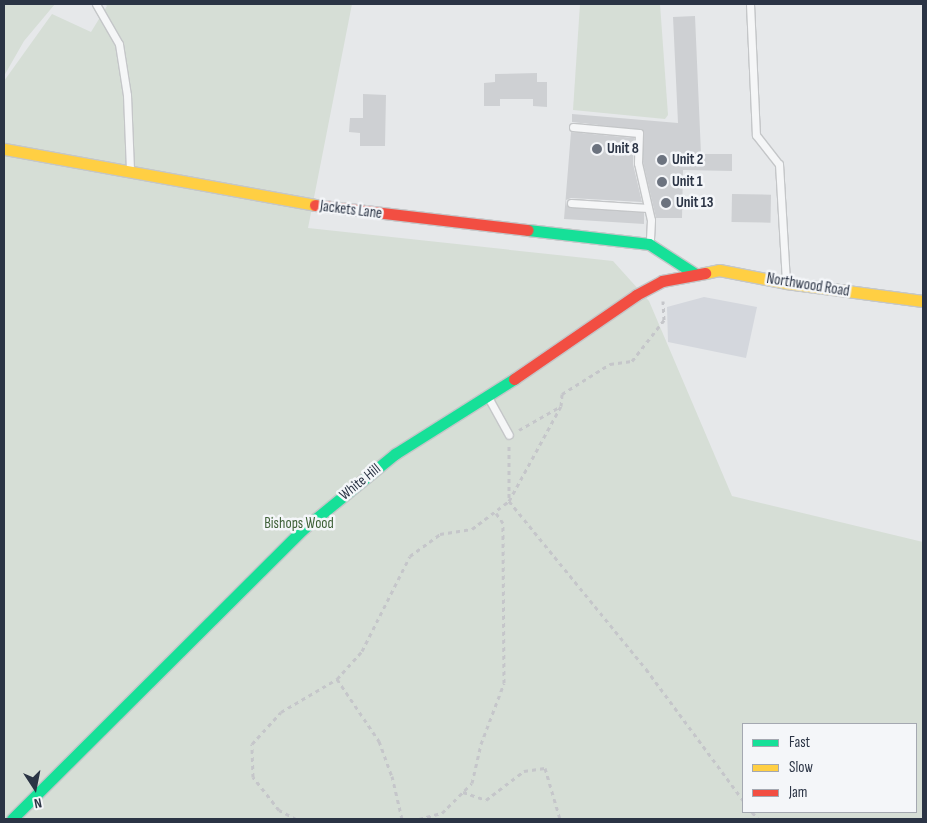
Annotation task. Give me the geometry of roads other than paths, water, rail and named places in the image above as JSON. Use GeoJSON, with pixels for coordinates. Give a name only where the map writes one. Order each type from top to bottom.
{"type":"FeatureCollection","features":[{"type":"Feature","properties":{"kind":"street","name":"Jackets Lane"},"geometry":{"type":"LineString","coordinates":[[4,149],[296,203],[649,244],[694,273]]}},
{"type":"Feature","properties":{"kind":"street","name":"Northwood Road"},"geometry":{"type":"LineString","coordinates":[[694,273],[719,270],[786,284],[923,301]]}},
{"type":"Feature","properties":{"kind":"street","name":"White Hill"},"geometry":{"type":"LineString","coordinates":[[12,819],[303,529],[395,454],[488,396],[636,295],[656,285],[694,273]]}},
{"type":"Feature","properties":{"kind":"lane"},"geometry":{"type":"LineString","coordinates":[[96,4],[119,44],[127,95],[130,173]]}},
{"type":"Feature","properties":{"kind":"lane"},"geometry":{"type":"LineString","coordinates":[[750,4],[756,135],[779,164],[786,284]]}},
{"type":"Feature","properties":{"kind":"lane"},"geometry":{"type":"LineString","coordinates":[[573,127],[639,133],[638,163],[648,208],[649,244]]}},
{"type":"Feature","properties":{"kind":"lane"},"geometry":{"type":"LineString","coordinates":[[571,203],[648,208]]}},
{"type":"Feature","properties":{"kind":"lane"},"geometry":{"type":"LineString","coordinates":[[488,396],[509,435]]}},
{"type":"Feature","properties":{"kind":"place","name":"Unit 8"},"geometry":{"type":"Point","coordinates":[597,149]}},
{"type":"Feature","properties":{"kind":"place","name":"Unit 2"},"geometry":{"type":"Point","coordinates":[662,160]}},
{"type":"Feature","properties":{"kind":"place","name":"Unit 1"},"geometry":{"type":"Point","coordinates":[662,182]}},
{"type":"Feature","properties":{"kind":"place","name":"Unit 13"},"geometry":{"type":"Point","coordinates":[666,203]}},
{"type":"Feature","properties":{"kind":"park label","name":"Bishops Wood"},"geometry":{"type":"Point","coordinates":[299,524]}}]}
